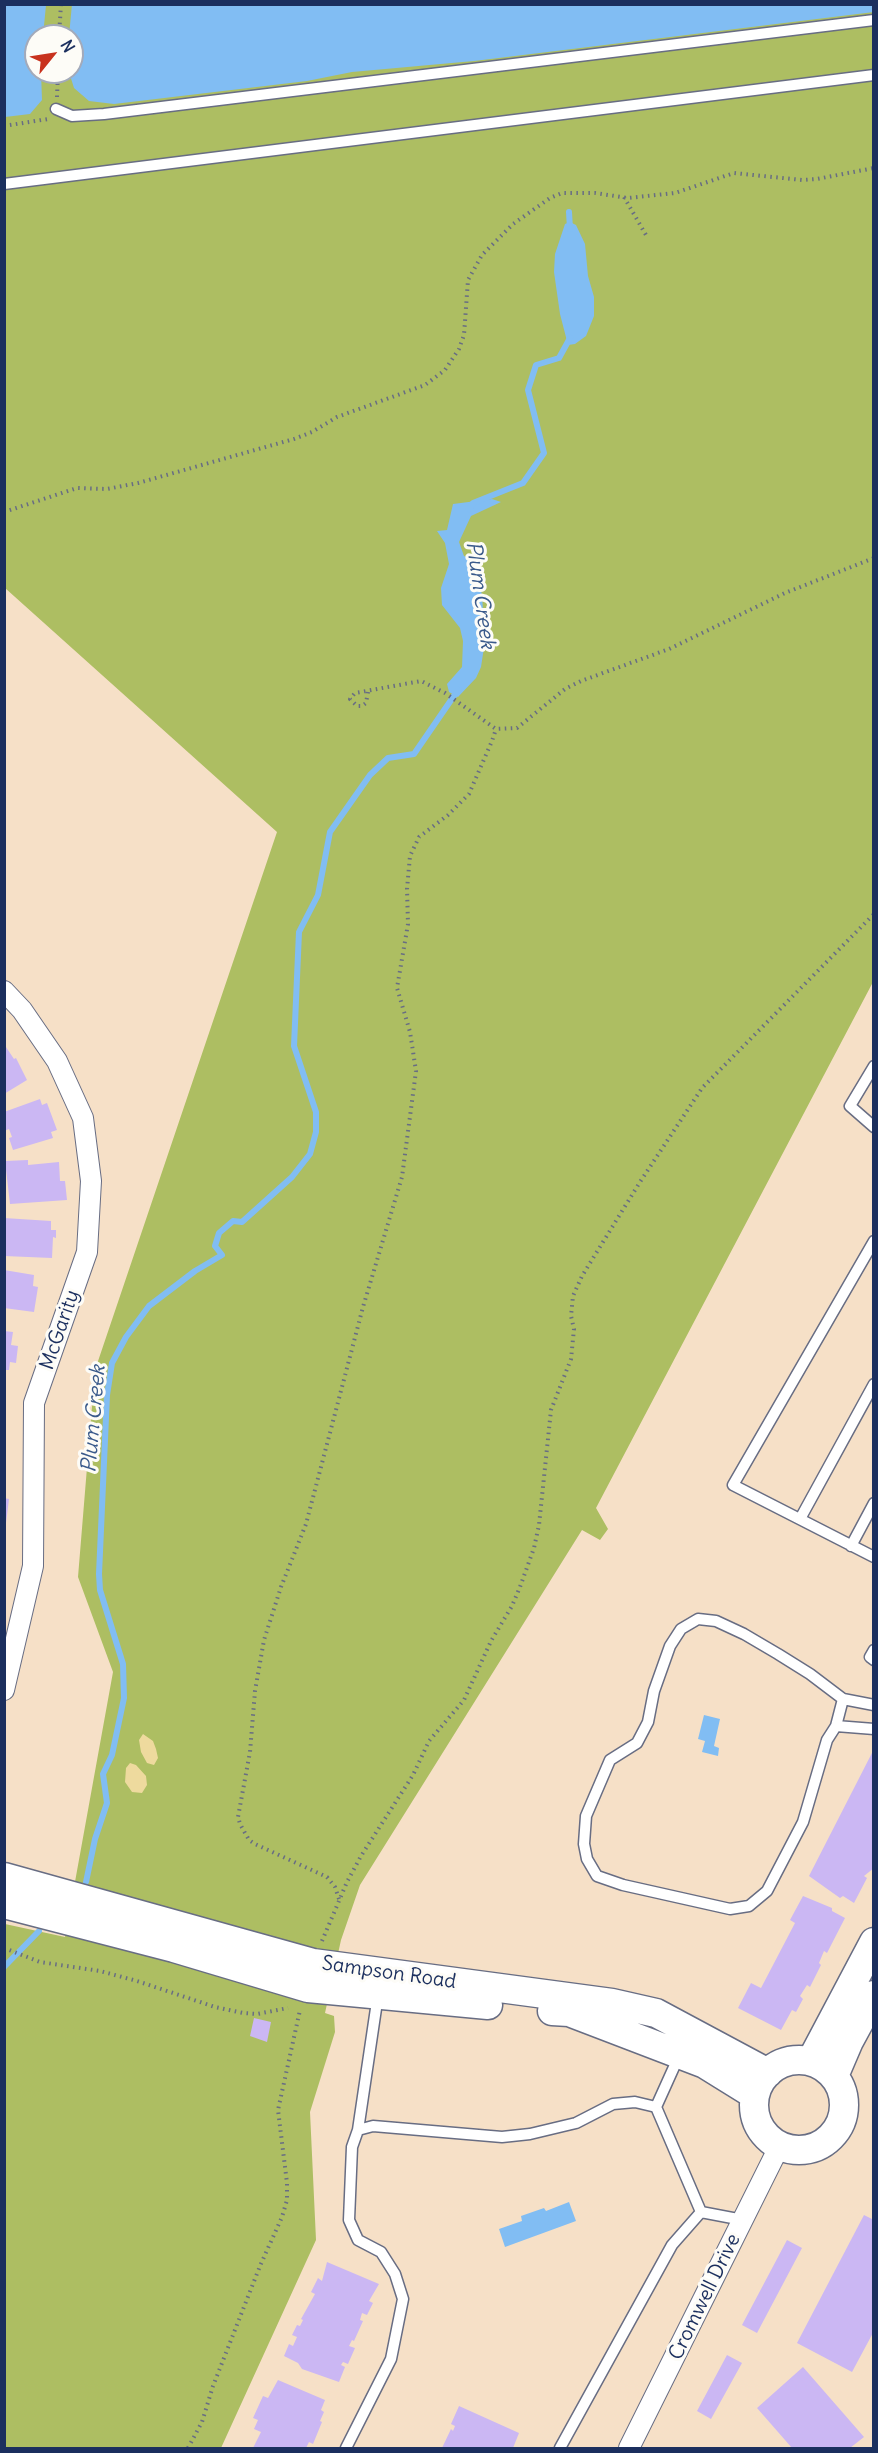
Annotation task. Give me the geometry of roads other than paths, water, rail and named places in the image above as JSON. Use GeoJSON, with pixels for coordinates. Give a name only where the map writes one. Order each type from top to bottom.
{"type":"FeatureCollection","features":[{"type":"Feature","properties":{"kind":"street","name":"McGarity"},"geometry":{"type":"LineString","coordinates":[[4,991],[22,1010],[57,1060],[83,1118],[91,1180],[87,1252],[34,1403],[33,1566],[4,1690]]}},
{"type":"Feature","properties":{"kind":"street","name":"Sampson Road"},"geometry":{"type":"LineString","coordinates":[[4,1877],[311,1976],[378,1995],[569,2012],[761,2084]]}},
{"type":"Feature","properties":{"kind":"street","name":"Sampson Road"},"geometry":{"type":"LineString","coordinates":[[4,1904],[174,1948],[311,1976],[612,2003],[657,2013],[761,2084]]}},
{"type":"Feature","properties":{"kind":"street"},"geometry":{"type":"LineString","coordinates":[[822,2069],[873,1942]]}},
{"type":"Feature","properties":{"kind":"street"},"geometry":{"type":"LineString","coordinates":[[822,2069],[849,2041],[873,1995]]}},
{"type":"Feature","properties":{"kind":"street"},"geometry":{"type":"LineString","coordinates":[[788,2061],[822,2069],[841,2087],[844,2100],[844,2113],[831,2137],[820,2145],[793,2150],[768,2137],[759,2125],[755,2110],[761,2084],[788,2061]]}},
{"type":"Feature","properties":{"kind":"street","name":"Cromwell Drive"},"geometry":{"type":"LineString","coordinates":[[629,2448],[780,2145]]}},
{"type":"Feature","properties":{"kind":"lane"},"geometry":{"type":"LineString","coordinates":[[56,109],[72,116],[104,114],[873,20]]}},
{"type":"Feature","properties":{"kind":"lane"},"geometry":{"type":"LineString","coordinates":[[4,184],[873,75]]}},
{"type":"Feature","properties":{"kind":"lane"},"geometry":{"type":"LineString","coordinates":[[873,1066],[850,1106],[873,1127]]}},
{"type":"Feature","properties":{"kind":"lane"},"geometry":{"type":"LineString","coordinates":[[873,1241],[733,1485],[873,1557]]}},
{"type":"Feature","properties":{"kind":"lane"},"geometry":{"type":"LineString","coordinates":[[800,1519],[873,1384]]}},
{"type":"Feature","properties":{"kind":"lane"},"geometry":{"type":"LineString","coordinates":[[851,1546],[873,1503]]}},
{"type":"Feature","properties":{"kind":"lane"},"geometry":{"type":"LineString","coordinates":[[843,1700],[836,1726],[827,1740],[802,1822],[767,1892],[749,1906],[730,1909],[623,1885],[597,1876],[587,1858],[584,1844],[586,1816],[610,1760],[637,1743],[648,1722],[654,1691],[670,1646],[681,1629],[698,1619],[716,1621],[744,1634],[810,1674],[843,1700],[873,1705]]}},
{"type":"Feature","properties":{"kind":"lane"},"geometry":{"type":"LineString","coordinates":[[873,1650],[870,1657],[873,1660]]}},
{"type":"Feature","properties":{"kind":"lane"},"geometry":{"type":"LineString","coordinates":[[836,1726],[873,1729]]}},
{"type":"Feature","properties":{"kind":"lane"},"geometry":{"type":"LineString","coordinates":[[346,2448],[391,2359],[404,2299],[395,2274],[381,2252],[358,2240],[350,2220],[352,2148],[358,2130],[378,1995]]}},
{"type":"Feature","properties":{"kind":"lane"},"geometry":{"type":"LineString","coordinates":[[680,2055],[656,2107],[701,2212]]}},
{"type":"Feature","properties":{"kind":"lane"},"geometry":{"type":"LineString","coordinates":[[358,2130],[373,2126],[502,2137],[530,2134],[576,2123],[614,2104],[635,2102],[656,2107]]}},
{"type":"Feature","properties":{"kind":"lane"},"geometry":{"type":"LineString","coordinates":[[701,2212],[743,2220]]}},
{"type":"Feature","properties":{"kind":"lane"},"geometry":{"type":"LineString","coordinates":[[560,2448],[672,2245],[701,2212]]}},
{"type":"Feature","properties":{"kind":"water"},"geometry":{"type":"Polygon","coordinates":[[[72,4],[873,4],[874,12],[474,61],[352,72],[307,81],[114,104],[89,101],[74,88],[73,84],[84,84],[84,24],[70,24],[72,4]]]}},
{"type":"Feature","properties":{"kind":"water"},"geometry":{"type":"Polygon","coordinates":[[[4,5],[46,5],[44,24],[24,24],[24,84],[41,84],[42,100],[30,114],[5,117],[4,5]]]}},
{"type":"Feature","properties":{"kind":"water"},"geometry":{"type":"Polygon","coordinates":[[[570,222],[576,225],[585,244],[588,276],[594,297],[594,316],[586,336],[575,344],[568,345],[560,314],[554,272],[555,254],[565,224],[570,222]]]}},
{"type":"Feature","properties":{"kind":"water"},"geometry":{"type":"Polygon","coordinates":[[[492,499],[501,502],[471,516],[459,542],[464,556],[470,558],[478,578],[482,595],[485,641],[481,667],[476,678],[458,697],[449,692],[447,684],[462,667],[463,641],[460,628],[442,605],[441,588],[449,564],[445,543],[437,531],[447,530],[453,504],[492,499]]]}},
{"type":"Feature","properties":{"kind":"water"},"geometry":{"type":"Polygon","coordinates":[[[704,1715],[720,1719],[714,1746],[719,1748],[718,1756],[702,1752],[705,1741],[698,1739],[704,1715]]]}},
{"type":"Feature","properties":{"kind":"water"},"geometry":{"type":"Polygon","coordinates":[[[569,2202],[576,2221],[505,2247],[499,2229],[522,2221],[521,2216],[544,2208],[546,2211],[569,2202]]]}},
{"type":"Feature","properties":{"kind":"waterway","name":"Plum Creek"},"geometry":{"type":"LineString","coordinates":[[569,212],[570,229]]}},
{"type":"Feature","properties":{"kind":"waterway","name":"Plum Creek"},"geometry":{"type":"LineString","coordinates":[[469,509],[473,503],[523,483],[544,453],[528,390],[536,365],[559,358],[570,338]]}},
{"type":"Feature","properties":{"kind":"waterway","name":"Plum Creek"},"geometry":{"type":"LineString","coordinates":[[86,1882],[95,1839],[107,1803],[103,1774],[112,1755],[124,1698],[123,1664],[100,1590],[99,1574],[107,1395],[112,1363],[126,1337],[149,1306],[195,1271],[222,1255],[215,1246],[219,1233],[233,1221],[242,1222],[292,1177],[310,1154],[316,1132],[316,1112],[294,1046],[299,932],[318,895],[330,832],[370,775],[388,758],[414,754],[458,690]]}},
{"type":"Feature","properties":{"kind":"waterway","name":"Plum Creek"},"geometry":{"type":"LineString","coordinates":[[4,1967],[39,1931]]}}]}
